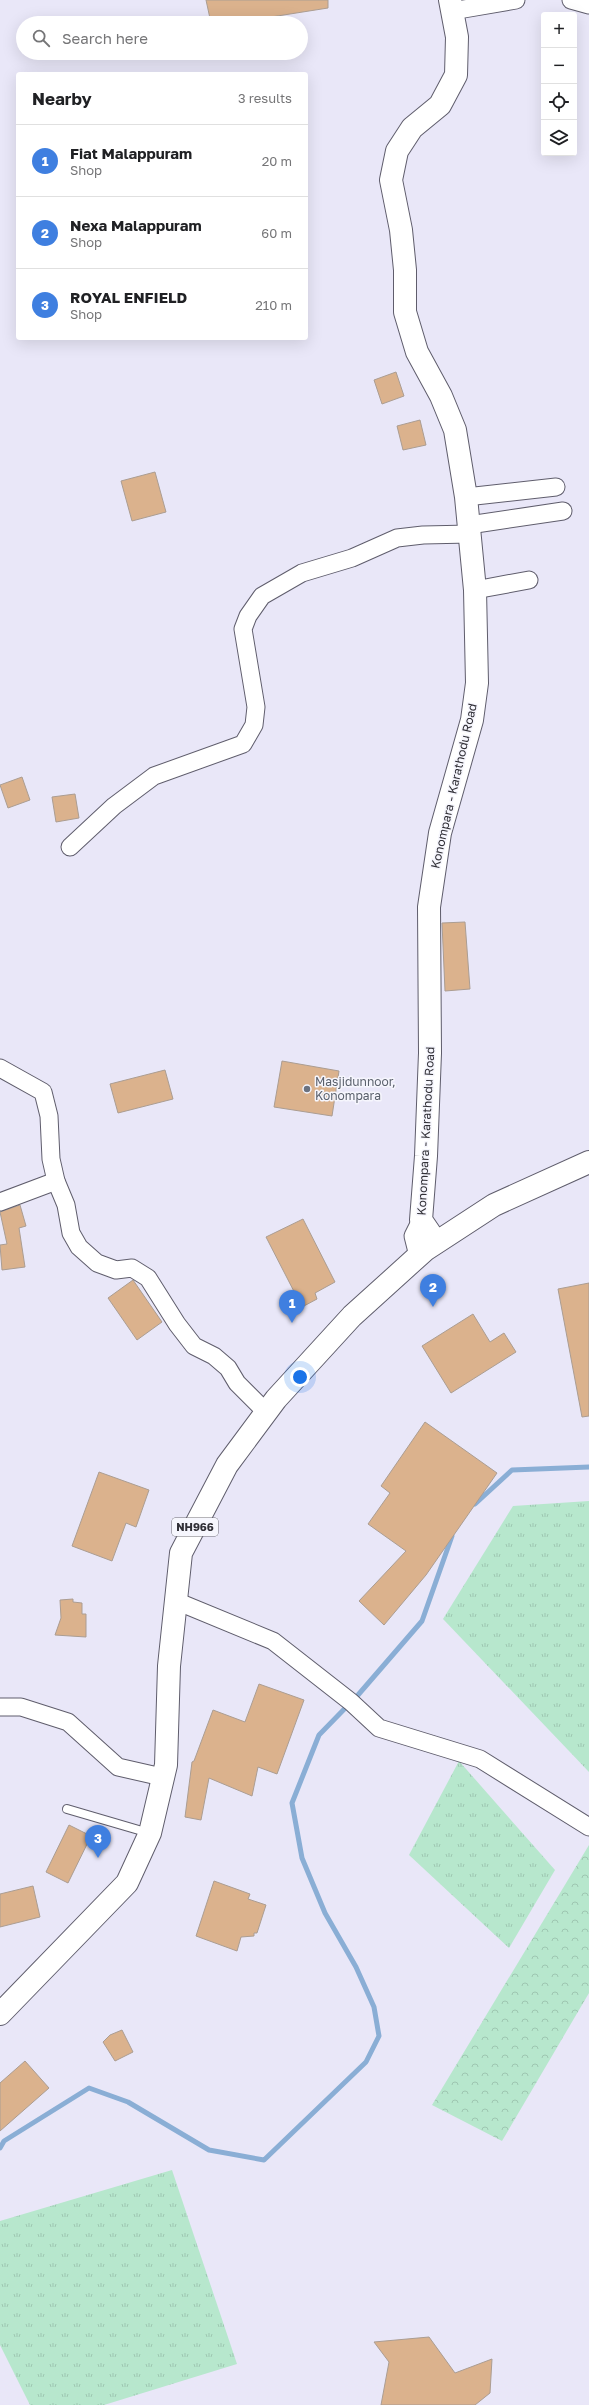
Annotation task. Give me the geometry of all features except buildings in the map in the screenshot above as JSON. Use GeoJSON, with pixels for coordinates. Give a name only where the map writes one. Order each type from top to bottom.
{"type":"FeatureCollection","features":[{"type":"Feature","properties":{"kind":"main road","name":"Konompara - Karathodu Road"},"geometry":{"type":"LineString","coordinates":[[436,1242],[421,1220],[430,1076],[429,907],[440,833],[472,720],[477,683],[475,590],[466,497],[455,430],[418,352],[405,312],[405,270],[401,230],[391,180],[398,152],[412,128],[440,105],[456,75],[457,37],[451,6]]}},
{"type":"Feature","properties":{"kind":"main road","name":"NH966"},"geometry":{"type":"LineString","coordinates":[[0,2014],[127,1883],[150,1833],[166,1765],[169,1666],[181,1553],[227,1465],[266,1412],[352,1316],[418,1256],[436,1242],[494,1205],[589,1162]]}},
{"type":"Feature","properties":{"kind":"street"},"geometry":{"type":"LineString","coordinates":[[451,6],[516,0]]}},
{"type":"Feature","properties":{"kind":"street"},"geometry":{"type":"LineString","coordinates":[[571,0],[589,5]]}},
{"type":"Feature","properties":{"kind":"street"},"geometry":{"type":"LineString","coordinates":[[466,497],[556,487]]}},
{"type":"Feature","properties":{"kind":"street"},"geometry":{"type":"LineString","coordinates":[[70,847],[114,806],[154,776],[244,744],[254,725],[256,707],[243,629],[248,616],[262,596],[302,573],[352,558],[397,538],[469,529],[563,510]]}},
{"type":"Feature","properties":{"kind":"street"},"geometry":{"type":"LineString","coordinates":[[475,590],[529,580]]}},
{"type":"Feature","properties":{"kind":"street"},"geometry":{"type":"LineString","coordinates":[[0,1068],[42,1092],[49,1116],[51,1159],[56,1181],[66,1205],[71,1233],[79,1247],[97,1263],[116,1270],[132,1268],[148,1278],[177,1324],[194,1346],[214,1356],[228,1368],[237,1383],[266,1412]]}},
{"type":"Feature","properties":{"kind":"street"},"geometry":{"type":"LineString","coordinates":[[0,1202],[56,1181]]}},
{"type":"Feature","properties":{"kind":"street"},"geometry":{"type":"LineString","coordinates":[[418,1256],[413,1236],[421,1220]]}},
{"type":"Feature","properties":{"kind":"street"},"geometry":{"type":"LineString","coordinates":[[176,1601],[273,1641],[328,1684],[379,1728],[480,1759],[589,1827]]}},
{"type":"Feature","properties":{"kind":"street"},"geometry":{"type":"LineString","coordinates":[[0,1707],[21,1707],[68,1722],[118,1768],[162,1777]]}},
{"type":"Feature","properties":{"kind":"lane"},"geometry":{"type":"LineString","coordinates":[[67,1809],[150,1833]]}},
{"type":"Feature","properties":{"kind":"green space"},"geometry":{"type":"Polygon","coordinates":[[[589,1501],[589,1772],[443,1619],[513,1506],[589,1501]]]}},
{"type":"Feature","properties":{"kind":"green space"},"geometry":{"type":"Polygon","coordinates":[[[459,1761],[555,1870],[509,1948],[409,1855],[459,1761]]]}},
{"type":"Feature","properties":{"kind":"green space"},"geometry":{"type":"Polygon","coordinates":[[[589,1845],[589,1993],[502,2141],[432,2105],[589,1845]]]}},
{"type":"Feature","properties":{"kind":"green space"},"geometry":{"type":"Polygon","coordinates":[[[172,2170],[237,2364],[104,2405],[30,2405],[0,2345],[0,2221],[172,2170]]]}},
{"type":"Feature","properties":{"kind":"waterway"},"geometry":{"type":"LineString","coordinates":[[475,1504],[512,1470],[589,1467]]}},
{"type":"Feature","properties":{"kind":"waterway"},"geometry":{"type":"LineString","coordinates":[[0,2148],[4,2141],[89,2088],[128,2102],[209,2150],[264,2160],[366,2062],[379,2036],[374,2007],[356,1967],[325,1913],[302,1858],[292,1803],[319,1735],[358,1695],[422,1621],[452,1536]]}},
{"type":"Feature","properties":{"kind":"place","name":"Masjidunnoor, Konompara"},"geometry":{"type":"Point","coordinates":[307,1089]}},
{"type":"Feature","properties":{"kind":"place","name":"Nexa Malappuram"},"geometry":{"type":"Point","coordinates":[433,1307]}},
{"type":"Feature","properties":{"kind":"place","name":"Fiat Malappuram"},"geometry":{"type":"Point","coordinates":[292,1323]}},
{"type":"Feature","properties":{"kind":"place","name":"ROYAL ENFIELD"},"geometry":{"type":"Point","coordinates":[98,1858]}}]}
